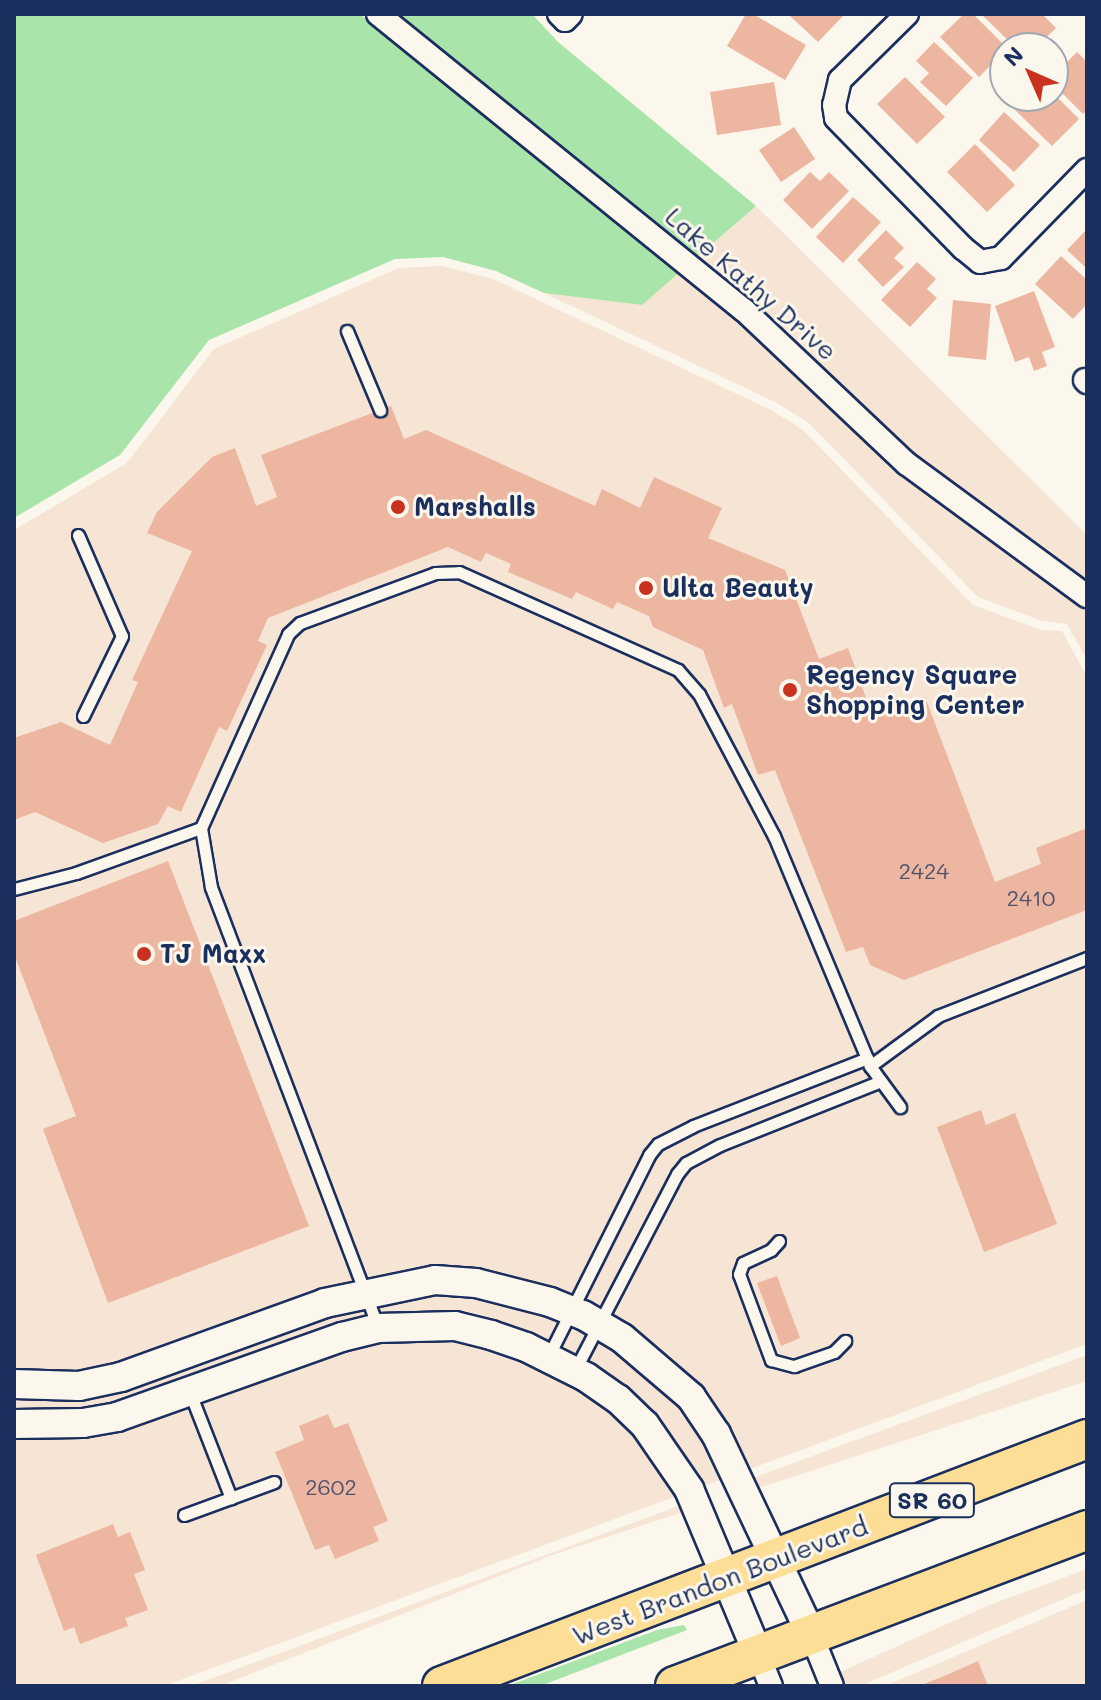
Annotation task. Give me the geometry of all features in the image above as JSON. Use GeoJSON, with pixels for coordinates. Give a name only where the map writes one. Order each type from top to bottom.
{"type":"FeatureCollection","features":[{"type":"Feature","properties":{"kind":"highway","name":"West Brandon Boulevard"},"geometry":{"type":"LineString","coordinates":[[442,1686],[726,1580],[1087,1439]]}},
{"type":"Feature","properties":{"kind":"highway"},"geometry":{"type":"LineString","coordinates":[[675,1686],[764,1670],[811,1634],[1087,1530]]}},
{"type":"Feature","properties":{"kind":"street","name":"Lake Kathy Drive"},"geometry":{"type":"LineString","coordinates":[[378,14],[744,310],[907,464],[1087,596]]}},
{"type":"Feature","properties":{"kind":"street"},"geometry":{"type":"LineString","coordinates":[[907,14],[840,80],[834,105],[836,118],[963,248],[980,262],[1001,258],[1087,170]]}},
{"type":"Feature","properties":{"kind":"street"},"geometry":{"type":"LineString","coordinates":[[14,1384],[79,1386],[121,1377],[325,1303],[435,1280],[476,1283],[571,1310],[645,1356],[691,1397],[716,1434],[778,1560],[832,1686]]}},
{"type":"Feature","properties":{"kind":"street"},"geometry":{"type":"LineString","coordinates":[[14,1424],[83,1423],[117,1417],[342,1337],[378,1328],[455,1326],[548,1357],[575,1371],[618,1399],[668,1454],[689,1489],[764,1670]]}},
{"type":"Feature","properties":{"kind":"street"},"geometry":{"type":"LineString","coordinates":[[177,1357],[190,1393]]}},
{"type":"Feature","properties":{"kind":"lane"},"geometry":{"type":"LineString","coordinates":[[347,331],[380,410]]}},
{"type":"Feature","properties":{"kind":"lane"},"geometry":{"type":"LineString","coordinates":[[78,535],[122,636],[83,716]]}},
{"type":"Feature","properties":{"kind":"lane"},"geometry":{"type":"LineString","coordinates":[[378,1328],[211,887],[201,828],[288,634],[300,623],[435,573],[459,572],[686,676],[774,836],[868,1062],[900,1107]]}},
{"type":"Feature","properties":{"kind":"lane"},"geometry":{"type":"LineString","coordinates":[[14,889],[76,873],[201,828]]}},
{"type":"Feature","properties":{"kind":"lane"},"geometry":{"type":"LineString","coordinates":[[548,1357],[649,1155],[658,1144],[693,1126],[868,1062],[938,1016],[1087,958]]}},
{"type":"Feature","properties":{"kind":"lane"},"geometry":{"type":"LineString","coordinates":[[575,1371],[677,1174],[686,1163],[720,1145],[881,1081]]}},
{"type":"Feature","properties":{"kind":"lane"},"geometry":{"type":"LineString","coordinates":[[779,1241],[771,1250],[743,1263],[739,1274],[771,1360],[794,1366],[834,1352],[845,1341]]}},
{"type":"Feature","properties":{"kind":"lane"},"geometry":{"type":"LineString","coordinates":[[190,1393],[231,1498]]}},
{"type":"Feature","properties":{"kind":"lane"},"geometry":{"type":"LineString","coordinates":[[184,1515],[274,1482]]}},
{"type":"Feature","properties":{"kind":"shaded area"},"geometry":{"type":"Polygon","coordinates":[[[756,206],[1087,535],[1087,583],[914,456],[778,325],[697,257],[756,206]]]}},
{"type":"Feature","properties":{"kind":"shaded area"},"geometry":{"type":"Polygon","coordinates":[[[442,266],[493,279],[773,411],[803,430],[973,605],[1041,630],[1062,631],[1087,677],[1087,1344],[164,1686],[14,1686],[14,530],[127,463],[214,349],[399,268],[442,266]]]}},
{"type":"Feature","properties":{"kind":"shaded area"},"geometry":{"type":"Polygon","coordinates":[[[681,271],[764,340],[901,473],[1060,586],[1087,611],[1087,660],[1067,624],[1042,621],[978,597],[810,424],[777,403],[544,293],[642,305],[681,271]]]}},
{"type":"Feature","properties":{"kind":"shaded area"},"geometry":{"type":"Polygon","coordinates":[[[1087,1355],[1087,1381],[755,1489],[750,1479],[1087,1355]]]}},
{"type":"Feature","properties":{"kind":"shaded area"},"geometry":{"type":"Polygon","coordinates":[[[684,1504],[686,1511],[555,1554],[220,1686],[191,1686],[684,1504]]]}},
{"type":"Feature","properties":{"kind":"shaded area"},"geometry":{"type":"Polygon","coordinates":[[[1087,1569],[1087,1589],[860,1686],[844,1686],[838,1673],[987,1606],[1087,1569]]]}},
{"type":"Feature","properties":{"kind":"shaded area"},"geometry":{"type":"Polygon","coordinates":[[[1087,1600],[1087,1686],[885,1686],[1087,1600]]]}},
{"type":"Feature","properties":{"kind":"green space"},"geometry":{"type":"Polygon","coordinates":[[[14,14],[360,14],[681,271],[642,305],[544,293],[496,271],[443,257],[395,259],[209,340],[120,455],[14,518],[14,14]]]}},
{"type":"Feature","properties":{"kind":"green space"},"geometry":{"type":"Polygon","coordinates":[[[395,14],[532,14],[558,42],[756,206],[697,257],[395,14]]]}},
{"type":"Feature","properties":{"kind":"green space"},"geometry":{"type":"Polygon","coordinates":[[[684,1625],[687,1630],[540,1686],[507,1686],[657,1630],[684,1625]]]}},
{"type":"Feature","properties":{"kind":"building"},"geometry":{"type":"Polygon","coordinates":[[[746,14],[753,14],[806,45],[785,80],[727,46],[746,14]]]}},
{"type":"Feature","properties":{"kind":"building"},"geometry":{"type":"Polygon","coordinates":[[[788,14],[845,14],[818,42],[788,14]]]}},
{"type":"Feature","properties":{"kind":"building"},"geometry":{"type":"Polygon","coordinates":[[[964,14],[973,14],[991,32],[989,67],[979,77],[940,37],[964,14]]]}},
{"type":"Feature","properties":{"kind":"building"},"geometry":{"type":"Polygon","coordinates":[[[981,14],[1042,14],[1056,28],[1052,32],[1000,32],[981,14]]]}},
{"type":"Feature","properties":{"kind":"building"},"geometry":{"type":"Polygon","coordinates":[[[934,42],[973,78],[946,106],[920,82],[929,73],[916,61],[934,42]]]}},
{"type":"Feature","properties":{"kind":"building"},"geometry":{"type":"Polygon","coordinates":[[[1077,52],[1087,62],[1087,110],[1083,114],[1069,100],[1069,60],[1077,52]]]}},
{"type":"Feature","properties":{"kind":"building"},"geometry":{"type":"Polygon","coordinates":[[[905,77],[945,117],[917,144],[877,104],[905,77]]]}},
{"type":"Feature","properties":{"kind":"building"},"geometry":{"type":"Polygon","coordinates":[[[774,82],[781,125],[717,135],[710,92],[774,82]]]}},
{"type":"Feature","properties":{"kind":"building"},"geometry":{"type":"Polygon","coordinates":[[[1069,109],[1079,119],[1052,146],[1017,112],[1069,112],[1069,109]]]}},
{"type":"Feature","properties":{"kind":"building"},"geometry":{"type":"Polygon","coordinates":[[[1004,112],[1040,145],[1014,172],[979,140],[1004,112]]]}},
{"type":"Feature","properties":{"kind":"building"},"geometry":{"type":"Polygon","coordinates":[[[794,127],[815,159],[781,182],[759,150],[794,127]]]}},
{"type":"Feature","properties":{"kind":"building"},"geometry":{"type":"Polygon","coordinates":[[[975,144],[1015,185],[987,212],[947,172],[975,144]]]}},
{"type":"Feature","properties":{"kind":"building"},"geometry":{"type":"Polygon","coordinates":[[[810,172],[820,181],[829,172],[849,191],[812,229],[783,200],[810,172]]]}},
{"type":"Feature","properties":{"kind":"building"},"geometry":{"type":"Polygon","coordinates":[[[853,197],[881,222],[843,263],[816,237],[853,197]]]}},
{"type":"Feature","properties":{"kind":"building"},"geometry":{"type":"Polygon","coordinates":[[[1087,229],[1087,269],[1067,250],[1087,229]]]}},
{"type":"Feature","properties":{"kind":"building"},"geometry":{"type":"Polygon","coordinates":[[[886,230],[904,248],[894,258],[904,267],[883,287],[857,260],[886,230]]]}},
{"type":"Feature","properties":{"kind":"building"},"geometry":{"type":"Polygon","coordinates":[[[1061,256],[1087,280],[1087,304],[1073,319],[1035,284],[1061,256]]]}},
{"type":"Feature","properties":{"kind":"building"},"geometry":{"type":"Polygon","coordinates":[[[917,262],[936,279],[927,289],[937,298],[910,327],[881,300],[917,262]]]}},
{"type":"Feature","properties":{"kind":"building"},"geometry":{"type":"Polygon","coordinates":[[[1034,291],[1055,347],[1042,352],[1047,366],[1034,371],[1029,357],[1015,362],[995,306],[1034,291]]]}},
{"type":"Feature","properties":{"kind":"building"},"geometry":{"type":"Polygon","coordinates":[[[953,300],[991,304],[986,360],[948,356],[953,300]]]}},
{"type":"Feature","properties":{"kind":"building","name":"Regency Square Shopping Center"},"geometry":{"type":"Polygon","coordinates":[[[391,406],[404,439],[426,430],[595,506],[602,489],[640,508],[654,477],[722,508],[708,538],[785,570],[819,659],[848,648],[873,717],[925,697],[995,882],[1041,864],[1036,848],[1087,828],[1087,910],[904,980],[870,965],[863,947],[846,952],[775,770],[758,775],[732,704],[724,708],[703,650],[653,627],[649,616],[617,602],[613,609],[576,592],[572,599],[508,572],[511,564],[486,553],[481,562],[448,547],[268,618],[258,641],[267,645],[227,731],[219,727],[181,812],[168,806],[158,824],[103,843],[35,812],[14,820],[14,738],[61,722],[110,745],[138,682],[132,680],[192,551],[147,533],[157,512],[212,457],[235,448],[256,506],[277,497],[261,455],[391,406]]]}},
{"type":"Feature","properties":{"kind":"building"},"geometry":{"type":"Polygon","coordinates":[[[168,861],[309,1226],[108,1303],[43,1129],[76,1116],[14,954],[14,921],[168,861]]]}},
{"type":"Feature","properties":{"kind":"building"},"geometry":{"type":"Polygon","coordinates":[[[981,1110],[986,1125],[1015,1113],[1057,1224],[984,1252],[937,1127],[981,1110]]]}},
{"type":"Feature","properties":{"kind":"building"},"geometry":{"type":"Polygon","coordinates":[[[777,1276],[800,1338],[781,1346],[757,1283],[777,1276]]]}},
{"type":"Feature","properties":{"kind":"building"},"geometry":{"type":"Polygon","coordinates":[[[328,1414],[334,1428],[348,1423],[388,1521],[373,1527],[379,1541],[335,1559],[329,1545],[315,1550],[275,1452],[304,1440],[299,1426],[328,1414]]]}},
{"type":"Feature","properties":{"kind":"building"},"geometry":{"type":"Polygon","coordinates":[[[113,1524],[118,1537],[130,1532],[145,1570],[134,1574],[148,1610],[125,1618],[128,1626],[80,1644],[74,1627],[64,1631],[36,1555],[113,1524]]]}},
{"type":"Feature","properties":{"kind":"building"},"geometry":{"type":"Polygon","coordinates":[[[978,1661],[988,1686],[919,1686],[949,1674],[978,1661]]]}},
{"type":"Feature","properties":{"kind":"place","name":"Marshalls"},"geometry":{"type":"Point","coordinates":[398,507]}},
{"type":"Feature","properties":{"kind":"place","name":"Ulta Beauty"},"geometry":{"type":"Point","coordinates":[646,588]}},
{"type":"Feature","properties":{"kind":"place","name":"Regency Square Shopping Center"},"geometry":{"type":"Point","coordinates":[790,690]}},
{"type":"Feature","properties":{"kind":"place","name":"TJ Maxx"},"geometry":{"type":"Point","coordinates":[144,954]}}]}
